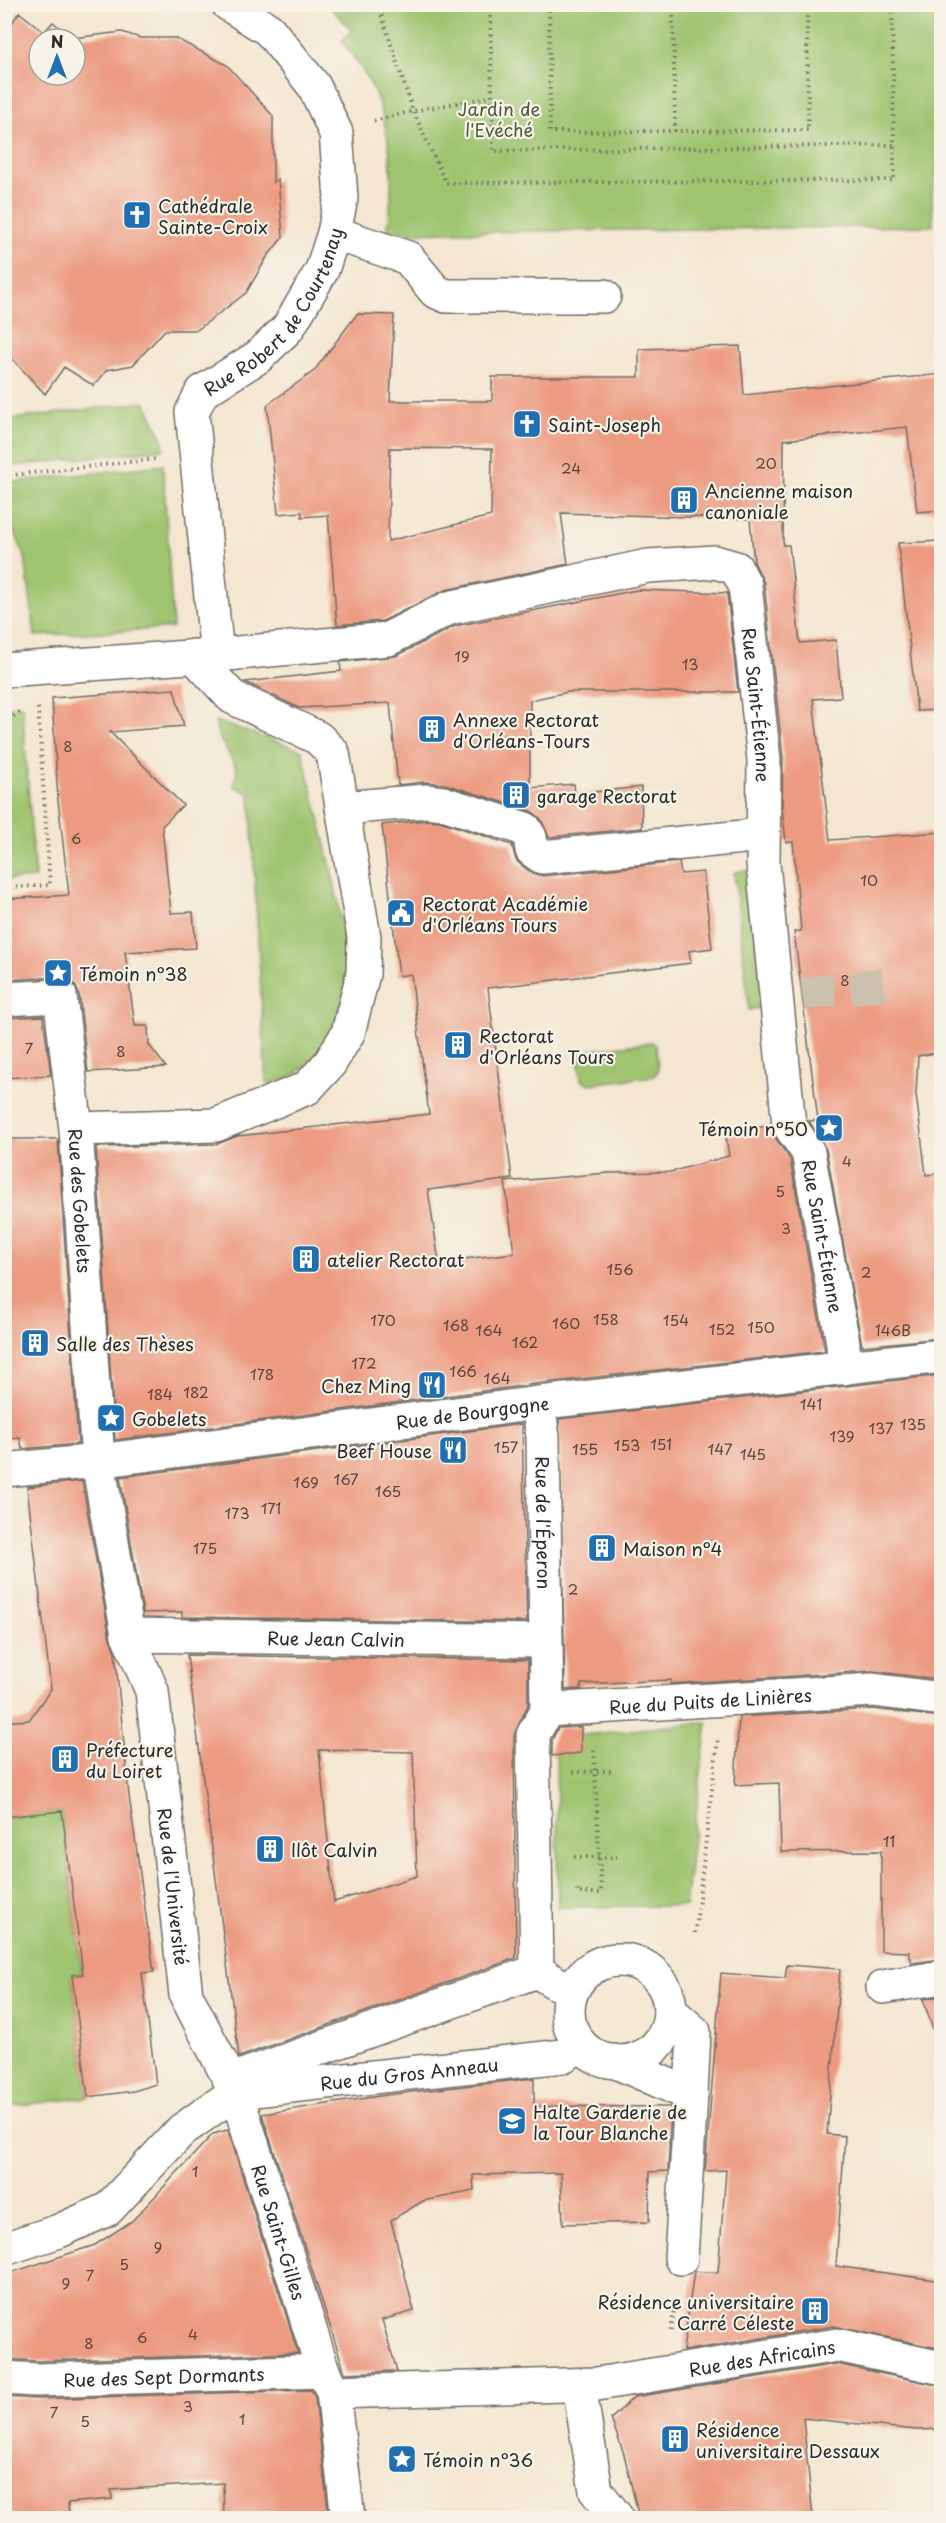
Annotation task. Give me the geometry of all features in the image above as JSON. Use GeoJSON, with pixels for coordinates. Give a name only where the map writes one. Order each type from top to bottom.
{"type":"FeatureCollection","features":[{"type":"Feature","properties":{"kind":"street","name":"Rue Robert de Courtenay"},"geometry":{"type":"LineString","coordinates":[[205,656],[192,412],[202,392],[258,357],[288,328],[322,270],[334,233],[340,198],[336,133],[314,86],[269,30],[228,4]]}},
{"type":"Feature","properties":{"kind":"street"},"geometry":{"type":"LineString","coordinates":[[334,233],[408,258],[435,291],[446,296],[604,296]]}},
{"type":"Feature","properties":{"kind":"street","name":"Rue Saint-Étienne"},"geometry":{"type":"LineString","coordinates":[[205,656],[388,639],[449,608],[648,566],[715,562],[736,568],[745,585],[762,748],[763,864],[790,996],[789,1125],[808,1152],[843,1343],[844,1368]]}},
{"type":"Feature","properties":{"kind":"street"},"geometry":{"type":"LineString","coordinates":[[20,668],[205,656],[232,697],[318,738],[333,753],[364,937],[363,974],[348,1033],[330,1063],[307,1088],[216,1125],[76,1129]]}},
{"type":"Feature","properties":{"kind":"street"},"geometry":{"type":"LineString","coordinates":[[342,808],[426,801],[442,803],[525,829],[530,837],[532,850],[542,857],[763,835]]}},
{"type":"Feature","properties":{"kind":"street","name":"Rue des Gobelets"},"geometry":{"type":"LineString","coordinates":[[4,999],[60,996],[76,1129],[98,1461]]}},
{"type":"Feature","properties":{"kind":"street","name":"Rue de Bourgogne"},"geometry":{"type":"LineString","coordinates":[[4,1470],[98,1461],[538,1403],[942,1356]]}},
{"type":"Feature","properties":{"kind":"street","name":"Rue de l'Éperon"},"geometry":{"type":"LineString","coordinates":[[538,1403],[543,1437],[544,1641]]}},
{"type":"Feature","properties":{"kind":"street","name":"Rue de l'Université"},"geometry":{"type":"LineString","coordinates":[[98,1461],[128,1635],[152,1691],[186,1995],[233,2086]]}},
{"type":"Feature","properties":{"kind":"street","name":"Rue Jean Calvin"},"geometry":{"type":"LineString","coordinates":[[128,1635],[544,1641]]}},
{"type":"Feature","properties":{"kind":"street"},"geometry":{"type":"LineString","coordinates":[[544,1641],[546,1710],[533,1735],[537,1971],[572,1993]]}},
{"type":"Feature","properties":{"kind":"street","name":"Rue du Puits de Linières"},"geometry":{"type":"LineString","coordinates":[[546,1710],[873,1690],[942,1699]]}},
{"type":"Feature","properties":{"kind":"street"},"geometry":{"type":"LineString","coordinates":[[614,2061],[631,2060],[646,2054],[659,2042],[667,2028],[670,2011],[668,1995],[661,1981],[636,1963],[621,1960],[605,1961],[591,1968],[579,1980],[572,1993],[569,2020],[581,2045],[602,2058],[614,2061],[691,2095]]}},
{"type":"Feature","properties":{"kind":"street","name":"Rue du Gros Anneau"},"geometry":{"type":"LineString","coordinates":[[233,2086],[537,1971]]}},
{"type":"Feature","properties":{"kind":"street"},"geometry":{"type":"LineString","coordinates":[[882,1987],[942,1977]]}},
{"type":"Feature","properties":{"kind":"street"},"geometry":{"type":"LineString","coordinates":[[670,2011],[694,2032],[681,2259]]}},
{"type":"Feature","properties":{"kind":"street","name":"Rue du Gros Anneau"},"geometry":{"type":"LineString","coordinates":[[233,2086],[563,2056],[581,2045]]}},
{"type":"Feature","properties":{"kind":"street"},"geometry":{"type":"LineString","coordinates":[[4,2249],[59,2231],[108,2209],[182,2130],[233,2086]]}},
{"type":"Feature","properties":{"kind":"street","name":"Rue Saint-Gilles"},"geometry":{"type":"LineString","coordinates":[[233,2086],[328,2382],[348,2518]]}},
{"type":"Feature","properties":{"kind":"street","name":"Rue des Africains"},"geometry":{"type":"LineString","coordinates":[[328,2382],[579,2385],[837,2345],[942,2368]]}},
{"type":"Feature","properties":{"kind":"street","name":"Rue des Sept Dormants"},"geometry":{"type":"LineString","coordinates":[[4,2378],[328,2382]]}},
{"type":"Feature","properties":{"kind":"street"},"geometry":{"type":"LineString","coordinates":[[579,2385],[596,2491],[617,2518]]}},
{"type":"Feature","properties":{"kind":"path"},"geometry":{"type":"LineString","coordinates":[[378,4],[413,111],[446,183],[894,180],[892,4]]}},
{"type":"Feature","properties":{"kind":"path"},"geometry":{"type":"LineString","coordinates":[[490,4],[490,97],[494,152],[894,145]]}},
{"type":"Feature","properties":{"kind":"path"},"geometry":{"type":"LineString","coordinates":[[549,4],[550,132],[808,130],[807,4]]}},
{"type":"Feature","properties":{"kind":"path"},"geometry":{"type":"LineString","coordinates":[[673,4],[675,131]]}},
{"type":"Feature","properties":{"kind":"path"},"geometry":{"type":"LineString","coordinates":[[336,133],[413,111],[490,97]]}},
{"type":"Feature","properties":{"kind":"path"},"geometry":{"type":"LineString","coordinates":[[4,476],[195,454]]}},
{"type":"Feature","properties":{"kind":"path"},"geometry":{"type":"LineString","coordinates":[[4,888],[50,885],[20,668]]}},
{"type":"Feature","properties":{"kind":"path"},"geometry":{"type":"LineString","coordinates":[[695,1933],[722,1700]]}},
{"type":"Feature","properties":{"kind":"path"},"geometry":{"type":"LineString","coordinates":[[706,1743],[717,1743]]}},
{"type":"Feature","properties":{"kind":"path"},"geometry":{"type":"LineString","coordinates":[[601,1893],[594,1749],[606,1748]]}},
{"type":"Feature","properties":{"kind":"path"},"geometry":{"type":"LineString","coordinates":[[664,2373],[681,2259]]}},
{"type":"Feature","properties":{"kind":"green space","name":"Jardin de l'Evéché"},"geometry":{"type":"Polygon","coordinates":[[[328,5],[932,5],[941,88],[941,164],[938,165],[932,193],[933,226],[387,233],[391,195],[388,138],[378,101],[367,77],[342,41],[352,30],[328,5]]]}},
{"type":"Feature","properties":{"kind":"green space"},"geometry":{"type":"Polygon","coordinates":[[[145,402],[162,437],[164,449],[5,467],[5,420],[145,402]]]}},
{"type":"Feature","properties":{"kind":"green space"},"geometry":{"type":"Polygon","coordinates":[[[163,465],[173,628],[35,636],[25,557],[15,533],[5,518],[5,483],[163,465]]]}},
{"type":"Feature","properties":{"kind":"green space"},"geometry":{"type":"Polygon","coordinates":[[[22,706],[35,878],[5,880],[5,707],[22,706]]]}},
{"type":"Feature","properties":{"kind":"green space"},"geometry":{"type":"Polygon","coordinates":[[[215,721],[302,750],[328,856],[345,946],[347,972],[344,996],[325,1040],[314,1057],[301,1070],[286,1079],[266,1084],[250,794],[234,786],[237,769],[218,735],[215,721]]]}},
{"type":"Feature","properties":{"kind":"green space"},"geometry":{"type":"Polygon","coordinates":[[[746,870],[750,873],[762,1007],[749,1010],[734,872],[746,870]]]}},
{"type":"Feature","properties":{"kind":"green space"},"geometry":{"type":"Polygon","coordinates":[[[652,1042],[656,1046],[658,1071],[654,1076],[590,1084],[581,1080],[578,1058],[585,1051],[652,1042]]]}},
{"type":"Feature","properties":{"kind":"green space"},"geometry":{"type":"Polygon","coordinates":[[[707,1722],[685,1906],[558,1907],[556,1738],[707,1722]]]}},
{"type":"Feature","properties":{"kind":"green space"},"geometry":{"type":"Polygon","coordinates":[[[62,1811],[82,1974],[72,1975],[88,2097],[5,2107],[4,1817],[62,1811]]]}},
{"type":"Feature","properties":{"kind":"building","name":"Cathédrale Sainte-Croix"},"geometry":{"type":"Polygon","coordinates":[[[19,12],[38,27],[27,27],[27,87],[87,87],[87,36],[122,32],[140,38],[175,38],[227,65],[273,116],[273,183],[278,179],[283,237],[267,257],[246,293],[197,330],[165,330],[133,365],[107,370],[94,386],[64,367],[45,394],[4,350],[4,36],[19,12]]]}},
{"type":"Feature","properties":{"kind":"building","name":"Cathédrale Sainte-Croix"},"geometry":{"type":"Polygon","coordinates":[[[53,22],[59,27],[48,27],[53,22]]]}},
{"type":"Feature","properties":{"kind":"building"},"geometry":{"type":"Polygon","coordinates":[[[357,314],[394,315],[390,401],[492,401],[492,377],[639,377],[639,349],[740,346],[744,395],[942,374],[942,510],[917,512],[907,427],[784,440],[783,545],[789,545],[800,643],[836,640],[841,697],[813,699],[830,840],[942,832],[942,1052],[918,1056],[916,1094],[926,1175],[942,1173],[942,1338],[862,1346],[826,1149],[809,1121],[818,1120],[794,932],[801,931],[793,842],[786,842],[782,806],[783,758],[764,583],[754,562],[750,519],[561,513],[568,564],[445,590],[383,621],[337,625],[328,515],[302,517],[302,512],[278,514],[267,405],[314,371],[357,314]],[[390,448],[388,541],[491,516],[492,449],[390,448]]]}},
{"type":"Feature","properties":{"kind":"building"},"geometry":{"type":"Polygon","coordinates":[[[942,541],[942,710],[917,711],[898,543],[942,541]]]}},
{"type":"Feature","properties":{"kind":"building"},"geometry":{"type":"Polygon","coordinates":[[[637,590],[727,593],[738,692],[568,692],[530,700],[530,788],[574,784],[575,794],[641,787],[642,828],[549,837],[541,819],[531,811],[445,784],[424,782],[398,785],[390,703],[299,708],[245,682],[341,671],[340,662],[396,656],[455,626],[637,590]]]}},
{"type":"Feature","properties":{"kind":"building"},"geometry":{"type":"Polygon","coordinates":[[[174,689],[184,726],[110,732],[183,805],[162,826],[171,913],[193,912],[196,948],[125,952],[135,1026],[148,1026],[149,1045],[166,1067],[88,1072],[79,994],[75,985],[60,977],[4,980],[4,899],[69,895],[58,800],[52,698],[174,689]]]}},
{"type":"Feature","properties":{"kind":"building"},"geometry":{"type":"Polygon","coordinates":[[[426,820],[439,821],[512,845],[516,860],[521,865],[532,873],[543,876],[679,862],[681,874],[703,872],[712,948],[689,951],[691,963],[488,988],[512,1179],[428,1190],[439,1262],[514,1253],[505,1182],[608,1173],[670,1172],[729,1156],[725,1131],[770,1126],[790,1159],[825,1351],[536,1384],[115,1440],[96,1147],[217,1144],[238,1136],[429,1114],[411,974],[399,976],[382,825],[426,820]]]}},
{"type":"Feature","properties":{"kind":"building"},"geometry":{"type":"Polygon","coordinates":[[[43,1016],[51,1075],[4,1078],[4,1018],[43,1016]]]}},
{"type":"Feature","properties":{"kind":"building"},"geometry":{"type":"Polygon","coordinates":[[[4,1139],[58,1139],[78,1444],[22,1449],[20,1438],[4,1439],[4,1139]]]}},
{"type":"Feature","properties":{"kind":"building"},"geometry":{"type":"Polygon","coordinates":[[[942,1375],[942,1680],[872,1671],[670,1684],[671,1680],[581,1684],[581,1689],[565,1690],[559,1419],[942,1375]]]}},
{"type":"Feature","properties":{"kind":"building"},"geometry":{"type":"Polygon","coordinates":[[[522,1424],[527,1622],[182,1617],[182,1612],[143,1613],[120,1477],[522,1424]]]}},
{"type":"Feature","properties":{"kind":"building","name":"Préfecture du Loiret"},"geometry":{"type":"Polygon","coordinates":[[[82,1481],[110,1638],[115,1652],[129,1796],[154,1972],[142,1973],[156,2084],[134,2091],[88,2097],[72,1975],[83,1974],[62,1811],[4,1817],[4,1722],[29,1720],[51,1689],[27,1487],[82,1481]]]}},
{"type":"Feature","properties":{"kind":"building","name":"Ilôt Calvin"},"geometry":{"type":"Polygon","coordinates":[[[187,1655],[528,1660],[528,1705],[514,1735],[516,1958],[239,2057],[187,1655]],[[319,1750],[334,1902],[417,1876],[413,1752],[319,1750]]]}},
{"type":"Feature","properties":{"kind":"building"},"geometry":{"type":"Polygon","coordinates":[[[872,1709],[942,1717],[942,1959],[912,1963],[909,1952],[881,1951],[881,1851],[781,1852],[779,1783],[735,1785],[739,1717],[872,1709]]]}},
{"type":"Feature","properties":{"kind":"building"},"geometry":{"type":"Polygon","coordinates":[[[581,1727],[581,1753],[552,1756],[552,1740],[558,1728],[581,1727]]]}},
{"type":"Feature","properties":{"kind":"building"},"geometry":{"type":"Polygon","coordinates":[[[787,1965],[840,1969],[827,2134],[845,2136],[836,2266],[942,2281],[942,2349],[834,2326],[683,2351],[694,2271],[718,2273],[726,2170],[705,2171],[721,1973],[785,1978],[787,1965]]]}},
{"type":"Feature","properties":{"kind":"building"},"geometry":{"type":"Polygon","coordinates":[[[942,1996],[942,2029],[933,2030],[923,1999],[942,1996]]]}},
{"type":"Feature","properties":{"kind":"building"},"geometry":{"type":"Polygon","coordinates":[[[534,2078],[534,2106],[671,2107],[668,2171],[650,2172],[649,2222],[563,2224],[561,2173],[473,2175],[474,2191],[423,2201],[391,2220],[414,2311],[382,2320],[397,2371],[345,2373],[262,2114],[386,2095],[534,2078]]]}},
{"type":"Feature","properties":{"kind":"building"},"geometry":{"type":"Polygon","coordinates":[[[228,2130],[298,2353],[36,2361],[4,2359],[4,2275],[95,2245],[132,2221],[213,2134],[228,2130]]]}},
{"type":"Feature","properties":{"kind":"building","name":"Résidence universitaire Dessaux"},"geometry":{"type":"Polygon","coordinates":[[[836,2364],[942,2386],[942,2429],[916,2430],[803,2418],[813,2518],[639,2518],[624,2454],[611,2419],[634,2397],[836,2364]]]}},
{"type":"Feature","properties":{"kind":"building"},"geometry":{"type":"Polygon","coordinates":[[[311,2390],[315,2397],[329,2518],[224,2518],[223,2483],[111,2490],[112,2499],[68,2503],[69,2518],[4,2518],[4,2397],[37,2399],[311,2390]]]}},
{"type":"Feature","properties":{"kind":"tunnel"},"geometry":{"type":"LineString","coordinates":[[802,994],[890,983]]}},
{"type":"Feature","properties":{"kind":"place","name":"Cathédrale Sainte-Croix"},"geometry":{"type":"Point","coordinates":[137,215]}},
{"type":"Feature","properties":{"kind":"place","name":"Saint-Joseph"},"geometry":{"type":"Point","coordinates":[527,424]}},
{"type":"Feature","properties":{"kind":"place","name":"Ancienne maison canoniale"},"geometry":{"type":"Point","coordinates":[684,500]}},
{"type":"Feature","properties":{"kind":"place","name":"Annexe Rectorat d'Orléans-Tours"},"geometry":{"type":"Point","coordinates":[432,729]}},
{"type":"Feature","properties":{"kind":"place","name":"garage Rectorat"},"geometry":{"type":"Point","coordinates":[516,795]}},
{"type":"Feature","properties":{"kind":"place","name":"Rectorat Académie d'Orléans Tours"},"geometry":{"type":"Point","coordinates":[401,913]}},
{"type":"Feature","properties":{"kind":"place","name":"Témoin n°38"},"geometry":{"type":"Point","coordinates":[58,973]}},
{"type":"Feature","properties":{"kind":"place","name":"Rectorat d'Orléans Tours"},"geometry":{"type":"Point","coordinates":[458,1045]}},
{"type":"Feature","properties":{"kind":"place","name":"Témoin n°50"},"geometry":{"type":"Point","coordinates":[829,1128]}},
{"type":"Feature","properties":{"kind":"place","name":"atelier Rectorat"},"geometry":{"type":"Point","coordinates":[306,1259]}},
{"type":"Feature","properties":{"kind":"place","name":"Salle des Thèses"},"geometry":{"type":"Point","coordinates":[35,1343]}},
{"type":"Feature","properties":{"kind":"place","name":"Chez Ming"},"geometry":{"type":"Point","coordinates":[432,1385]}},
{"type":"Feature","properties":{"kind":"place","name":"Gobelets"},"geometry":{"type":"Point","coordinates":[111,1418]}},
{"type":"Feature","properties":{"kind":"place","name":"Beef House"},"geometry":{"type":"Point","coordinates":[453,1450]}},
{"type":"Feature","properties":{"kind":"place","name":"Maison n°4"},"geometry":{"type":"Point","coordinates":[602,1548]}},
{"type":"Feature","properties":{"kind":"place","name":"Préfecture du Loiret"},"geometry":{"type":"Point","coordinates":[65,1759]}},
{"type":"Feature","properties":{"kind":"place","name":"Ilôt Calvin"},"geometry":{"type":"Point","coordinates":[270,1849]}},
{"type":"Feature","properties":{"kind":"place","name":"Halte Garderie de la Tour Blanche"},"geometry":{"type":"Point","coordinates":[512,2121]}},
{"type":"Feature","properties":{"kind":"place","name":"Résidence universitaire Carré Céleste"},"geometry":{"type":"Point","coordinates":[815,2311]}},
{"type":"Feature","properties":{"kind":"place","name":"Résidence universitaire Dessaux"},"geometry":{"type":"Point","coordinates":[675,2439]}},
{"type":"Feature","properties":{"kind":"place","name":"Témoin n°36"},"geometry":{"type":"Point","coordinates":[402,2459]}}]}
